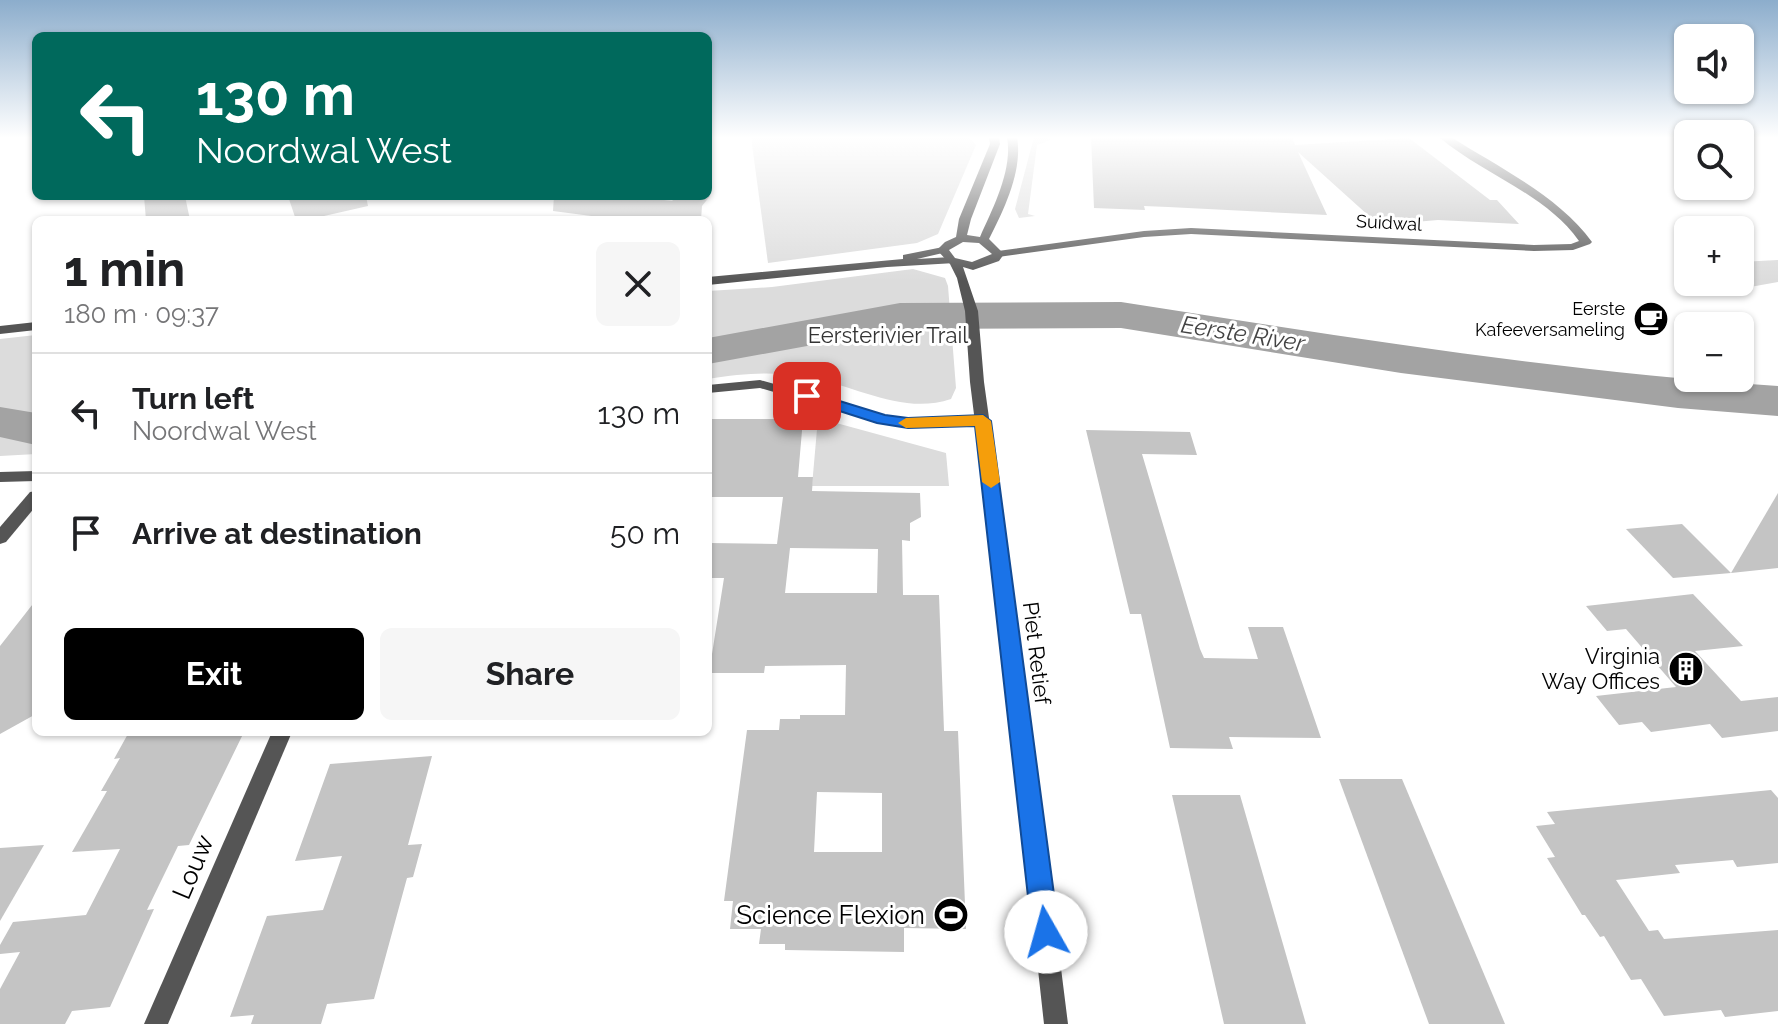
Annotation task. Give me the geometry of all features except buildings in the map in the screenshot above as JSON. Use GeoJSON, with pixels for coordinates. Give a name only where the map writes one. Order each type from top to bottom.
{"type":"FeatureCollection","features":[{"type":"Feature","properties":{"kind":"street"},"geometry":{"type":"LineString","coordinates":[[961,239],[965,219],[979,185]]}},
{"type":"Feature","properties":{"kind":"street"},"geometry":{"type":"LineString","coordinates":[[983,241],[1004,185]]}},
{"type":"Feature","properties":{"kind":"street","name":"Suidwal"},"geometry":{"type":"LineString","coordinates":[[998,254],[1144,234],[1191,231],[1556,249],[1586,242],[1583,234],[1561,215],[1516,185]]}},
{"type":"Feature","properties":{"kind":"street"},"geometry":{"type":"LineString","coordinates":[[712,281],[950,258],[982,265],[990,263],[998,254],[991,244],[961,239],[949,244],[950,258]]}},
{"type":"Feature","properties":{"kind":"street","name":"Piet Retief"},"geometry":{"type":"LineString","coordinates":[[950,258],[968,288],[1056,1024]]}},
{"type":"Feature","properties":{"kind":"street"},"geometry":{"type":"LineString","coordinates":[[968,288],[982,265]]}},
{"type":"Feature","properties":{"kind":"street"},"geometry":{"type":"LineString","coordinates":[[0,330],[32,326]]}},
{"type":"Feature","properties":{"kind":"street"},"geometry":{"type":"LineString","coordinates":[[712,389],[768,386],[883,419],[908,423],[983,421]]}},
{"type":"Feature","properties":{"kind":"street"},"geometry":{"type":"LineString","coordinates":[[0,477],[32,476]]}},
{"type":"Feature","properties":{"kind":"street"},"geometry":{"type":"LineString","coordinates":[[0,538],[32,501]]}},
{"type":"Feature","properties":{"kind":"street","name":"Louw"},"geometry":{"type":"LineString","coordinates":[[156,1024],[280,736]]}},
{"type":"Feature","properties":{"kind":"green space"},"geometry":{"type":"Polygon","coordinates":[[[757,185],[959,185],[938,234],[917,243],[768,263],[757,185]]]}},
{"type":"Feature","properties":{"kind":"green space"},"geometry":{"type":"Polygon","coordinates":[[[1021,185],[1032,185],[1028,214],[1035,216],[1019,218],[1015,209],[1021,185]]]}},
{"type":"Feature","properties":{"kind":"green space"},"geometry":{"type":"Polygon","coordinates":[[[1778,260],[1778,282],[1754,286],[1754,261],[1778,260]]]}},
{"type":"Feature","properties":{"kind":"green space","name":"Eersterivier Trail"},"geometry":{"type":"Polygon","coordinates":[[[913,269],[945,278],[956,388],[951,399],[916,404],[898,402],[829,382],[785,374],[712,378],[712,291],[772,287],[913,269]]]}},
{"type":"Feature","properties":{"kind":"green space"},"geometry":{"type":"Polygon","coordinates":[[[32,335],[32,454],[0,456],[0,339],[32,335]]]}},
{"type":"Feature","properties":{"kind":"green space"},"geometry":{"type":"Polygon","coordinates":[[[818,418],[946,453],[949,486],[812,486],[818,418]]]}},
{"type":"Feature","properties":{"kind":"waterway","name":"Eerste River"},"geometry":{"type":"LineString","coordinates":[[712,350],[900,316],[1121,315],[1401,359],[1678,394],[1778,401]]}},
{"type":"Feature","properties":{"kind":"waterway","name":"Eerste River"},"geometry":{"type":"LineString","coordinates":[[0,422],[32,428]]}},
{"type":"Feature","properties":{"kind":"slow traffic"},"geometry":{"type":"LineString","coordinates":[[906,423],[983,421],[991,482]]}},
{"type":"Feature","properties":{"kind":"place","name":"Eerste Kafeeversameling"},"geometry":{"type":"Point","coordinates":[1651,319]}},
{"type":"Feature","properties":{"kind":"place","name":"Virginia Way Offices"},"geometry":{"type":"Point","coordinates":[1686,669]}},
{"type":"Feature","properties":{"kind":"place","name":"Science Flexion"},"geometry":{"type":"Point","coordinates":[951,915]}},
{"type":"Feature","properties":{"kind":"route"},"geometry":{"type":"LineString","coordinates":[[807,396],[883,419],[908,423],[983,421],[1046,932]]}}]}
